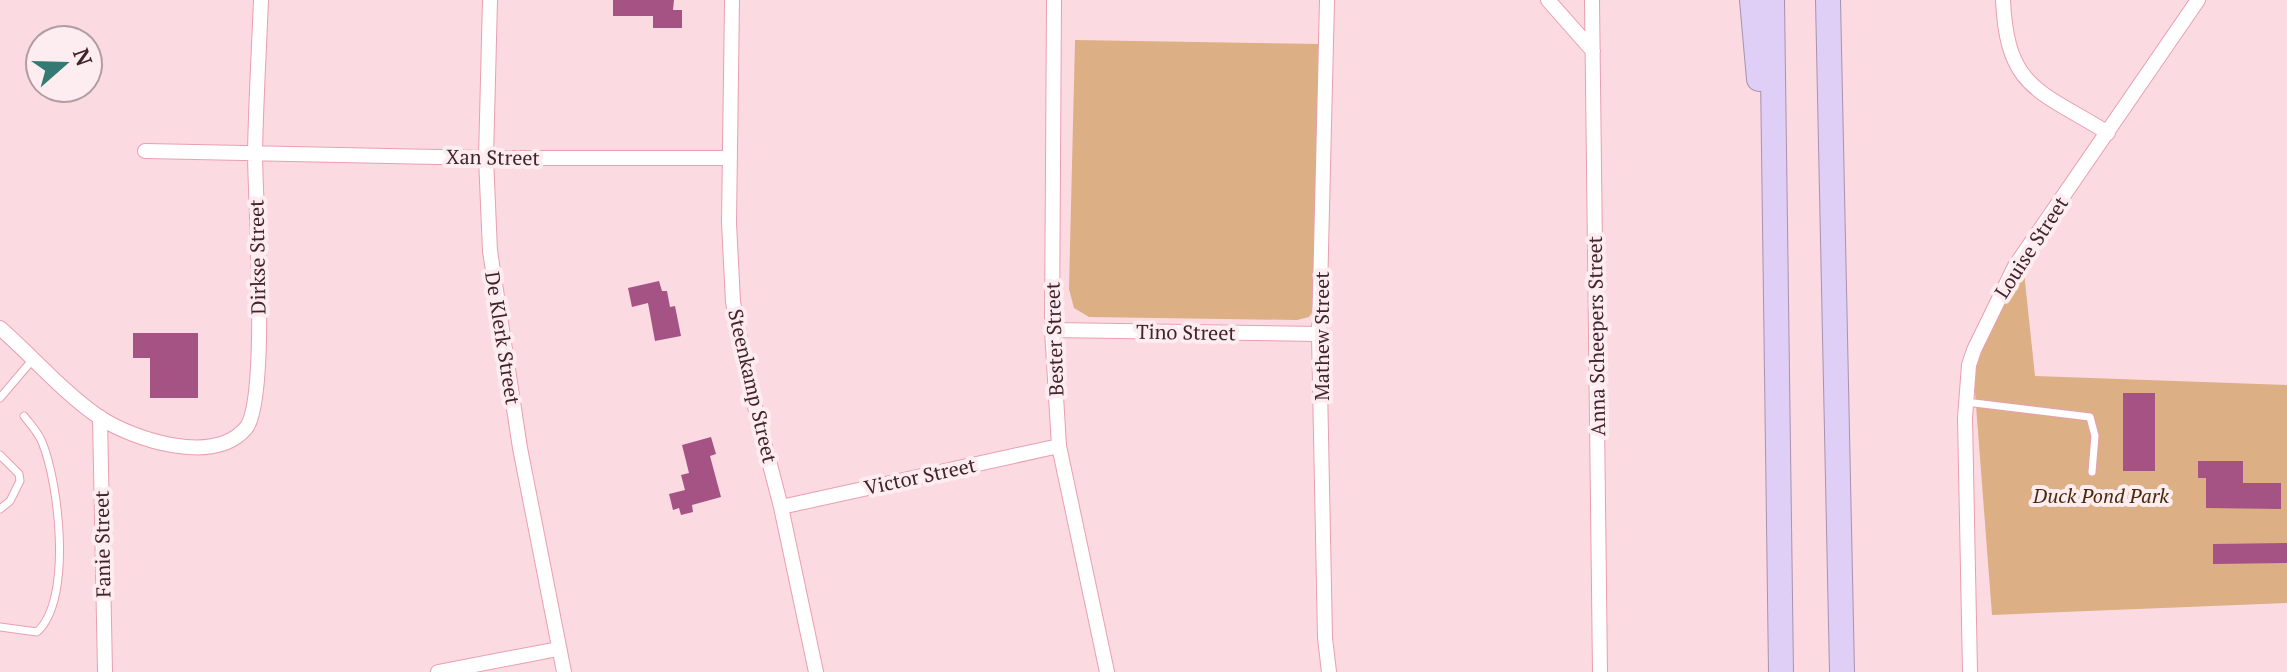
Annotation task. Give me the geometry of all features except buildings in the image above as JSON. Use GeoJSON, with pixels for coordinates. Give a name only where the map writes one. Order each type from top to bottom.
{"type":"FeatureCollection","features":[{"type":"Feature","properties":{"kind":"highway"},"geometry":{"type":"LineString","coordinates":[[1752,0],[1777,261]]}},
{"type":"Feature","properties":{"kind":"highway"},"geometry":{"type":"LineString","coordinates":[[1772,0],[1781,672]]}},
{"type":"Feature","properties":{"kind":"highway"},"geometry":{"type":"LineString","coordinates":[[1828,0],[1842,672]]}},
{"type":"Feature","properties":{"kind":"highway"},"geometry":{"type":"LineString","coordinates":[[1833,271],[1840,0]]}},
{"type":"Feature","properties":{"kind":"street","name":"Dirkse Street"},"geometry":{"type":"LineString","coordinates":[[100,417],[168,444],[192,449],[231,441],[250,421],[256,402],[259,338],[255,153],[261,0]]}},
{"type":"Feature","properties":{"kind":"street","name":"De Klerk Street"},"geometry":{"type":"LineString","coordinates":[[490,0],[486,158],[490,251],[504,347],[564,672]]}},
{"type":"Feature","properties":{"kind":"street","name":"Steenkamp Street"},"geometry":{"type":"LineString","coordinates":[[732,0],[730,158],[733,302],[747,376],[781,507],[816,672]]}},
{"type":"Feature","properties":{"kind":"street","name":"Bester Street"},"geometry":{"type":"LineString","coordinates":[[1054,0],[1052,330],[1059,446],[1107,672]]}},
{"type":"Feature","properties":{"kind":"street","name":"Mathew Street"},"geometry":{"type":"LineString","coordinates":[[1327,0],[1319,334],[1325,638],[1329,672]]}},
{"type":"Feature","properties":{"kind":"street"},"geometry":{"type":"LineString","coordinates":[[1548,0],[1593,51]]}},
{"type":"Feature","properties":{"kind":"street","name":"Anna Scheepers Street"},"geometry":{"type":"LineString","coordinates":[[1592,0],[1600,672]]}},
{"type":"Feature","properties":{"kind":"street"},"geometry":{"type":"LineString","coordinates":[[2003,0],[2005,35],[2014,66],[2034,88],[2108,133]]}},
{"type":"Feature","properties":{"kind":"street","name":"Louise Street"},"geometry":{"type":"LineString","coordinates":[[1970,672],[1966,402],[1969,365],[1993,305],[2015,266],[2198,0]]}},
{"type":"Feature","properties":{"kind":"street","name":"Xan Street"},"geometry":{"type":"LineString","coordinates":[[145,151],[486,158],[730,158]]}},
{"type":"Feature","properties":{"kind":"street"},"geometry":{"type":"LineString","coordinates":[[0,328],[100,417]]}},
{"type":"Feature","properties":{"kind":"street","name":"Tino Street"},"geometry":{"type":"LineString","coordinates":[[1052,330],[1319,334]]}},
{"type":"Feature","properties":{"kind":"street","name":"Fanie Street"},"geometry":{"type":"LineString","coordinates":[[100,417],[105,672]]}},
{"type":"Feature","properties":{"kind":"street","name":"Victor Street"},"geometry":{"type":"LineString","coordinates":[[781,507],[1059,446]]}},
{"type":"Feature","properties":{"kind":"street"},"geometry":{"type":"LineString","coordinates":[[438,672],[558,649]]}},
{"type":"Feature","properties":{"kind":"lane"},"geometry":{"type":"LineString","coordinates":[[0,398],[34,358]]}},
{"type":"Feature","properties":{"kind":"lane"},"geometry":{"type":"LineString","coordinates":[[1966,402],[2090,417],[2095,436],[2092,472]]}},
{"type":"Feature","properties":{"kind":"lane"},"geometry":{"type":"LineString","coordinates":[[0,627],[37,632],[47,623],[55,605],[59,578],[55,506],[47,461],[41,440],[24,416]]}},
{"type":"Feature","properties":{"kind":"lane"},"geometry":{"type":"LineString","coordinates":[[0,455],[19,474],[20,481],[10,501],[0,509]]}},
{"type":"Feature","properties":{"kind":"green space"},"geometry":{"type":"Polygon","coordinates":[[[1075,40],[1321,44],[1314,309],[1309,317],[1297,320],[1089,317],[1074,308],[1069,289],[1075,40]]]}},
{"type":"Feature","properties":{"kind":"green space","name":"Duck Pond Park"},"geometry":{"type":"Polygon","coordinates":[[[2023,263],[2035,376],[2287,385],[2287,603],[1992,615],[1973,366],[2023,263]]]}}]}
